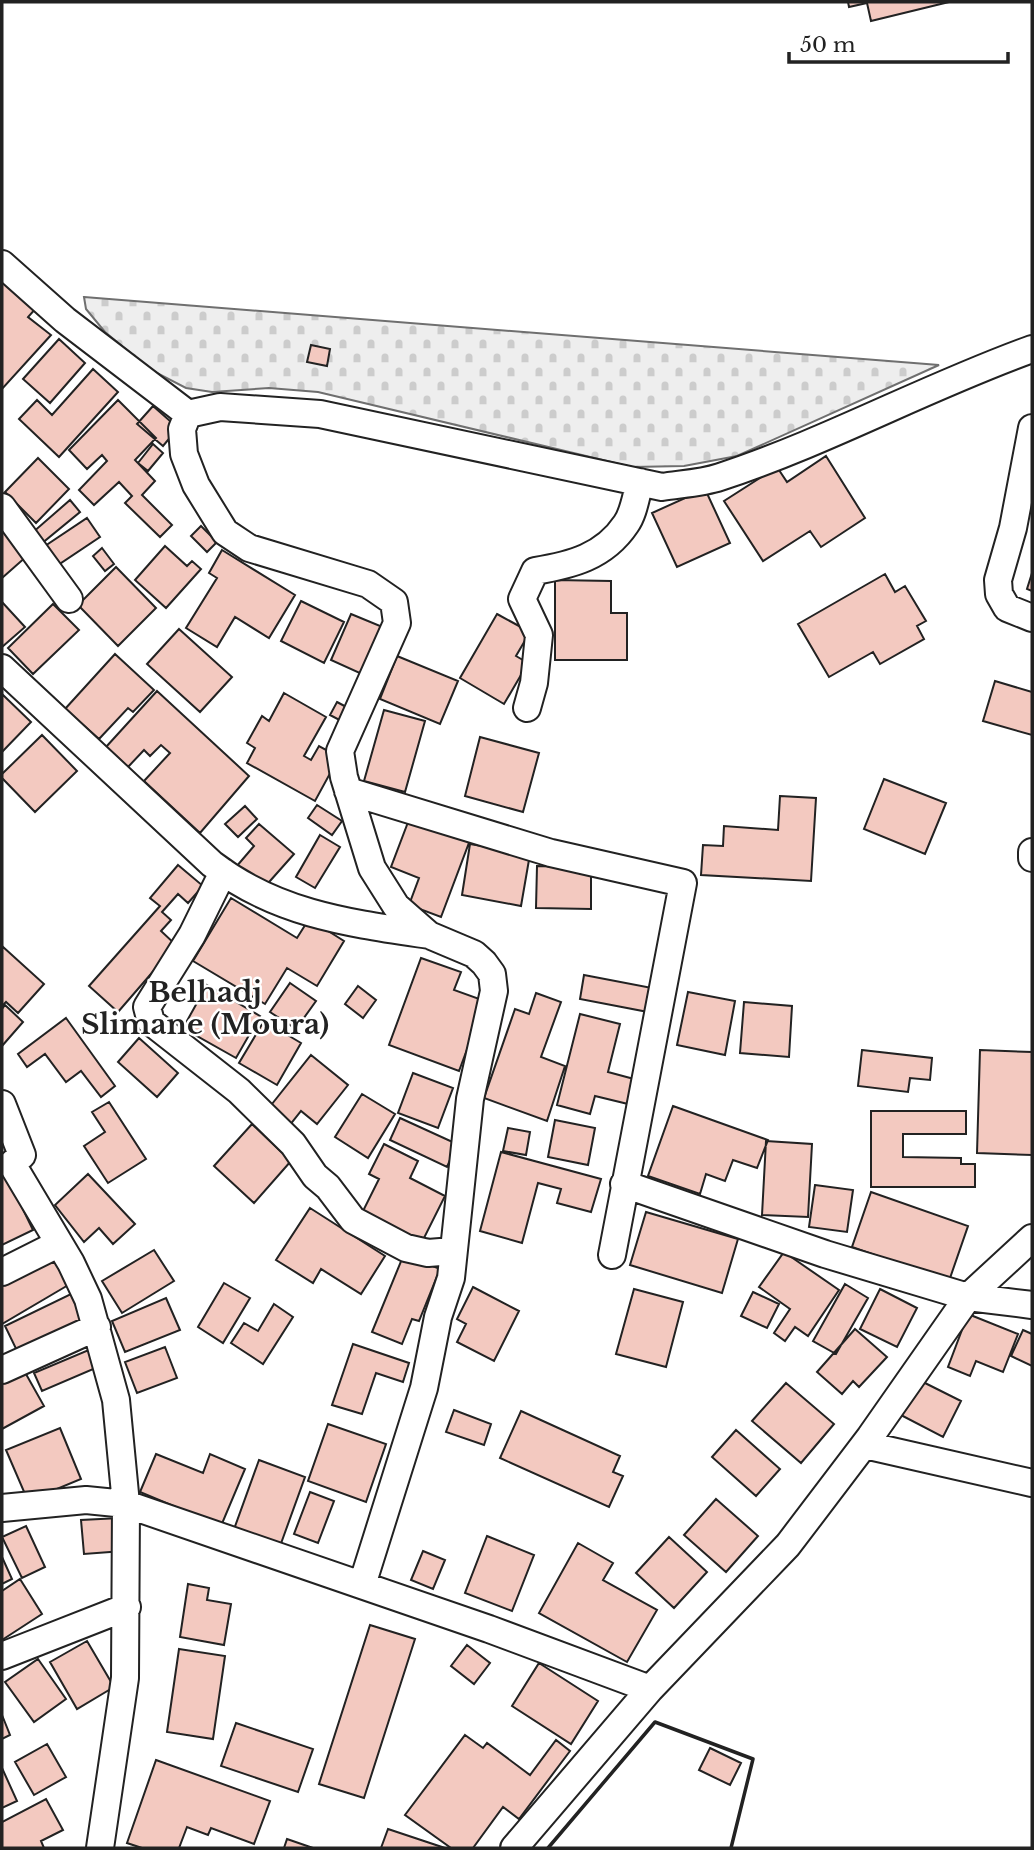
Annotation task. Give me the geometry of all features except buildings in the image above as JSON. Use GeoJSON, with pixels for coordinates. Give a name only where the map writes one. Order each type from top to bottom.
{"type":"FeatureCollection","features":[{"type":"Feature","properties":{"kind":"street"},"geometry":{"type":"LineString","coordinates":[[2,264],[65,320],[188,414],[220,407],[264,407],[320,414],[662,487],[718,478],[876,414],[971,371],[1032,349]]}},
{"type":"Feature","properties":{"kind":"street"},"geometry":{"type":"LineString","coordinates":[[188,414],[181,429],[184,454],[196,485],[225,532],[249,548],[368,584],[394,603],[397,623],[340,751],[348,791],[372,868],[396,906],[429,934]]}},
{"type":"Feature","properties":{"kind":"street"},"geometry":{"type":"LineString","coordinates":[[1032,428],[1013,528],[998,580],[999,594],[1007,608],[1032,618]]}},
{"type":"Feature","properties":{"kind":"street"},"geometry":{"type":"LineString","coordinates":[[527,708],[534,684],[539,635],[523,599],[534,571],[575,564],[604,549],[627,523],[640,482]]}},
{"type":"Feature","properties":{"kind":"street"},"geometry":{"type":"LineString","coordinates":[[2,507],[69,599]]}},
{"type":"Feature","properties":{"kind":"street"},"geometry":{"type":"LineString","coordinates":[[2,668],[36,703],[223,872],[275,902],[370,926],[429,934],[474,954],[492,974],[494,991],[470,1099],[451,1278],[438,1317],[424,1388],[362,1585]]}},
{"type":"Feature","properties":{"kind":"street"},"geometry":{"type":"LineString","coordinates":[[348,791],[540,850],[683,883],[644,1099],[624,1184],[612,1255]]}},
{"type":"Feature","properties":{"kind":"street"},"geometry":{"type":"LineString","coordinates":[[223,872],[192,935],[147,1007],[151,1022],[239,1091],[293,1144],[315,1176],[328,1186],[353,1220],[406,1248],[428,1253],[453,1251]]}},
{"type":"Feature","properties":{"kind":"street"},"geometry":{"type":"LineString","coordinates":[[2,1104],[10,1149],[22,1155],[12,1164],[71,1263],[97,1327],[116,1400],[126,1504],[125,1678],[100,1848]]}},
{"type":"Feature","properties":{"kind":"street"},"geometry":{"type":"LineString","coordinates":[[624,1184],[825,1254],[968,1297],[1032,1305]]}},
{"type":"Feature","properties":{"kind":"street"},"geometry":{"type":"LineString","coordinates":[[514,1848],[650,1689],[788,1545],[864,1445],[968,1297],[1032,1238]]}},
{"type":"Feature","properties":{"kind":"street"},"geometry":{"type":"LineString","coordinates":[[2,1272],[58,1244]]}},
{"type":"Feature","properties":{"kind":"street"},"geometry":{"type":"LineString","coordinates":[[2,1370],[97,1327]]}},
{"type":"Feature","properties":{"kind":"street"},"geometry":{"type":"LineString","coordinates":[[864,1445],[1032,1483]]}},
{"type":"Feature","properties":{"kind":"street"},"geometry":{"type":"LineString","coordinates":[[2,1508],[86,1500],[126,1504],[362,1585],[650,1689]]}},
{"type":"Feature","properties":{"kind":"street"},"geometry":{"type":"LineString","coordinates":[[2,1656],[127,1607]]}},
{"type":"Feature","properties":{"kind":"green space"},"geometry":{"type":"Polygon","coordinates":[[[84,297],[939,365],[737,456],[684,466],[632,467],[318,392],[269,388],[212,392],[186,388],[151,370],[105,332],[86,309],[84,297]]]}},
{"type":"Feature","properties":{"kind":"wall"},"geometry":{"type":"LineString","coordinates":[[548,1848],[655,1722],[753,1759],[731,1848]]}},
{"type":"Feature","properties":{"kind":"district","name":"Belhadj Slimane (Moura)"},"geometry":{"type":"Point","coordinates":[205,1008]}}]}
